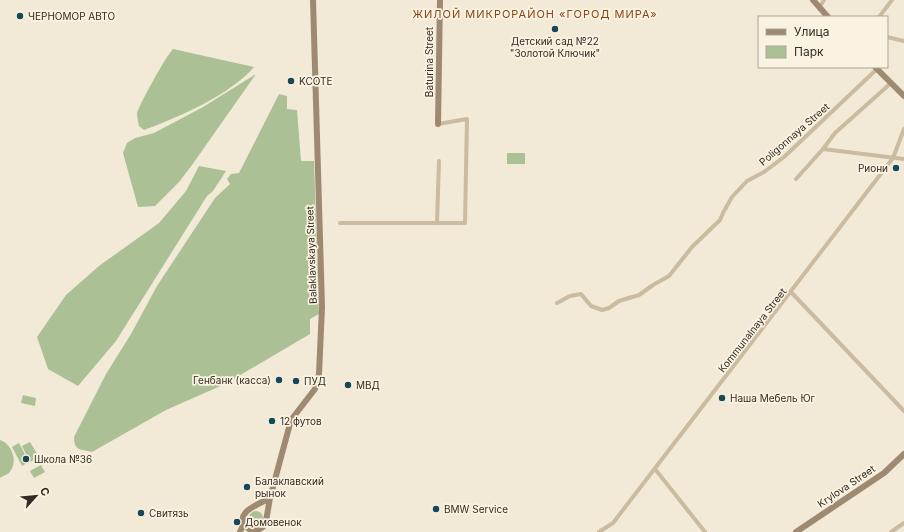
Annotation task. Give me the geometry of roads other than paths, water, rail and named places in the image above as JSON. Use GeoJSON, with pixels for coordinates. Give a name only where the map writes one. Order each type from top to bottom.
{"type":"FeatureCollection","features":[{"type":"Feature","properties":{"kind":"main road","name":"Balaklavskaya Street"},"geometry":{"type":"LineString","coordinates":[[266,521],[270,498],[290,420],[315,389],[319,374],[322,306],[313,0]]}},
{"type":"Feature","properties":{"kind":"main road","name":"Baturina Street"},"geometry":{"type":"LineString","coordinates":[[438,124],[440,0]]}},
{"type":"Feature","properties":{"kind":"main road"},"geometry":{"type":"LineString","coordinates":[[813,0],[827,16]]}},
{"type":"Feature","properties":{"kind":"main road"},"geometry":{"type":"LineString","coordinates":[[876,68],[904,96]]}},
{"type":"Feature","properties":{"kind":"main road","name":"Krylova Street"},"geometry":{"type":"LineString","coordinates":[[796,532],[884,473],[904,454]]}},
{"type":"Feature","properties":{"kind":"main road"},"geometry":{"type":"LineString","coordinates":[[241,531],[244,523],[244,514],[250,508],[270,498]]}},
{"type":"Feature","properties":{"kind":"main road"},"geometry":{"type":"LineString","coordinates":[[241,531],[261,529],[266,521],[262,511],[259,509],[250,508]]}},
{"type":"Feature","properties":{"kind":"main road"},"geometry":{"type":"LineString","coordinates":[[244,523],[249,529]]}},
{"type":"Feature","properties":{"kind":"street"},"geometry":{"type":"LineString","coordinates":[[819,8],[824,0]]}},
{"type":"Feature","properties":{"kind":"street"},"geometry":{"type":"LineString","coordinates":[[880,16],[892,0]]}},
{"type":"Feature","properties":{"kind":"street"},"geometry":{"type":"LineString","coordinates":[[888,37],[904,41]]}},
{"type":"Feature","properties":{"kind":"street","name":"Poligonnaya Street"},"geometry":{"type":"LineString","coordinates":[[557,303],[570,296],[581,294],[591,306],[602,310],[610,308],[619,301],[639,295],[669,276],[692,247],[720,220],[732,197],[747,181],[764,172],[784,157],[876,68]]}},
{"type":"Feature","properties":{"kind":"street"},"geometry":{"type":"LineString","coordinates":[[796,179],[835,133],[891,83]]}},
{"type":"Feature","properties":{"kind":"street"},"geometry":{"type":"LineString","coordinates":[[340,223],[465,223],[467,118],[438,124]]}},
{"type":"Feature","properties":{"kind":"street","name":"Kommunalnaya Street"},"geometry":{"type":"LineString","coordinates":[[599,532],[613,523],[893,158],[904,129]]}},
{"type":"Feature","properties":{"kind":"street"},"geometry":{"type":"LineString","coordinates":[[823,149],[904,159]]}},
{"type":"Feature","properties":{"kind":"street"},"geometry":{"type":"LineString","coordinates":[[437,223],[439,161]]}},
{"type":"Feature","properties":{"kind":"street"},"geometry":{"type":"LineString","coordinates":[[791,292],[904,412]]}},
{"type":"Feature","properties":{"kind":"street"},"geometry":{"type":"LineString","coordinates":[[655,469],[705,532]]}},
{"type":"Feature","properties":{"kind":"street"},"geometry":{"type":"LineString","coordinates":[[891,532],[904,523]]}},
{"type":"Feature","properties":{"kind":"place","name":"ЧЕРНОМОР АВТО"},"geometry":{"type":"Point","coordinates":[20,16]}},
{"type":"Feature","properties":{"kind":"place","name":"Детский сад №22 \"Золотой Ключик\""},"geometry":{"type":"Point","coordinates":[555,29]}},
{"type":"Feature","properties":{"kind":"place","name":"KCOTE"},"geometry":{"type":"Point","coordinates":[291,81]}},
{"type":"Feature","properties":{"kind":"place","name":"Риони"},"geometry":{"type":"Point","coordinates":[896,168]}},
{"type":"Feature","properties":{"kind":"place","name":"Генбанк (касса)"},"geometry":{"type":"Point","coordinates":[279,380]}},
{"type":"Feature","properties":{"kind":"place","name":"ПУД"},"geometry":{"type":"Point","coordinates":[296,381]}},
{"type":"Feature","properties":{"kind":"place","name":"МВД"},"geometry":{"type":"Point","coordinates":[348,385]}},
{"type":"Feature","properties":{"kind":"place","name":"Наша Мебель Юг"},"geometry":{"type":"Point","coordinates":[722,398]}},
{"type":"Feature","properties":{"kind":"place","name":"12 футов"},"geometry":{"type":"Point","coordinates":[272,421]}},
{"type":"Feature","properties":{"kind":"place","name":"Школа №36"},"geometry":{"type":"Point","coordinates":[26,459]}},
{"type":"Feature","properties":{"kind":"place","name":"Балаклавский рынок"},"geometry":{"type":"Point","coordinates":[247,487]}},
{"type":"Feature","properties":{"kind":"place","name":"BMW Service"},"geometry":{"type":"Point","coordinates":[436,509]}},
{"type":"Feature","properties":{"kind":"place","name":"Свитязь"},"geometry":{"type":"Point","coordinates":[141,513]}},
{"type":"Feature","properties":{"kind":"place","name":"Домовенок"},"geometry":{"type":"Point","coordinates":[237,522]}},
{"type":"Feature","properties":{"kind":"district","name":"ЖИЛОЙ МИКРОРАЙОН «ГОРОД МИРА»"},"geometry":{"type":"Point","coordinates":[535,14]}}]}
